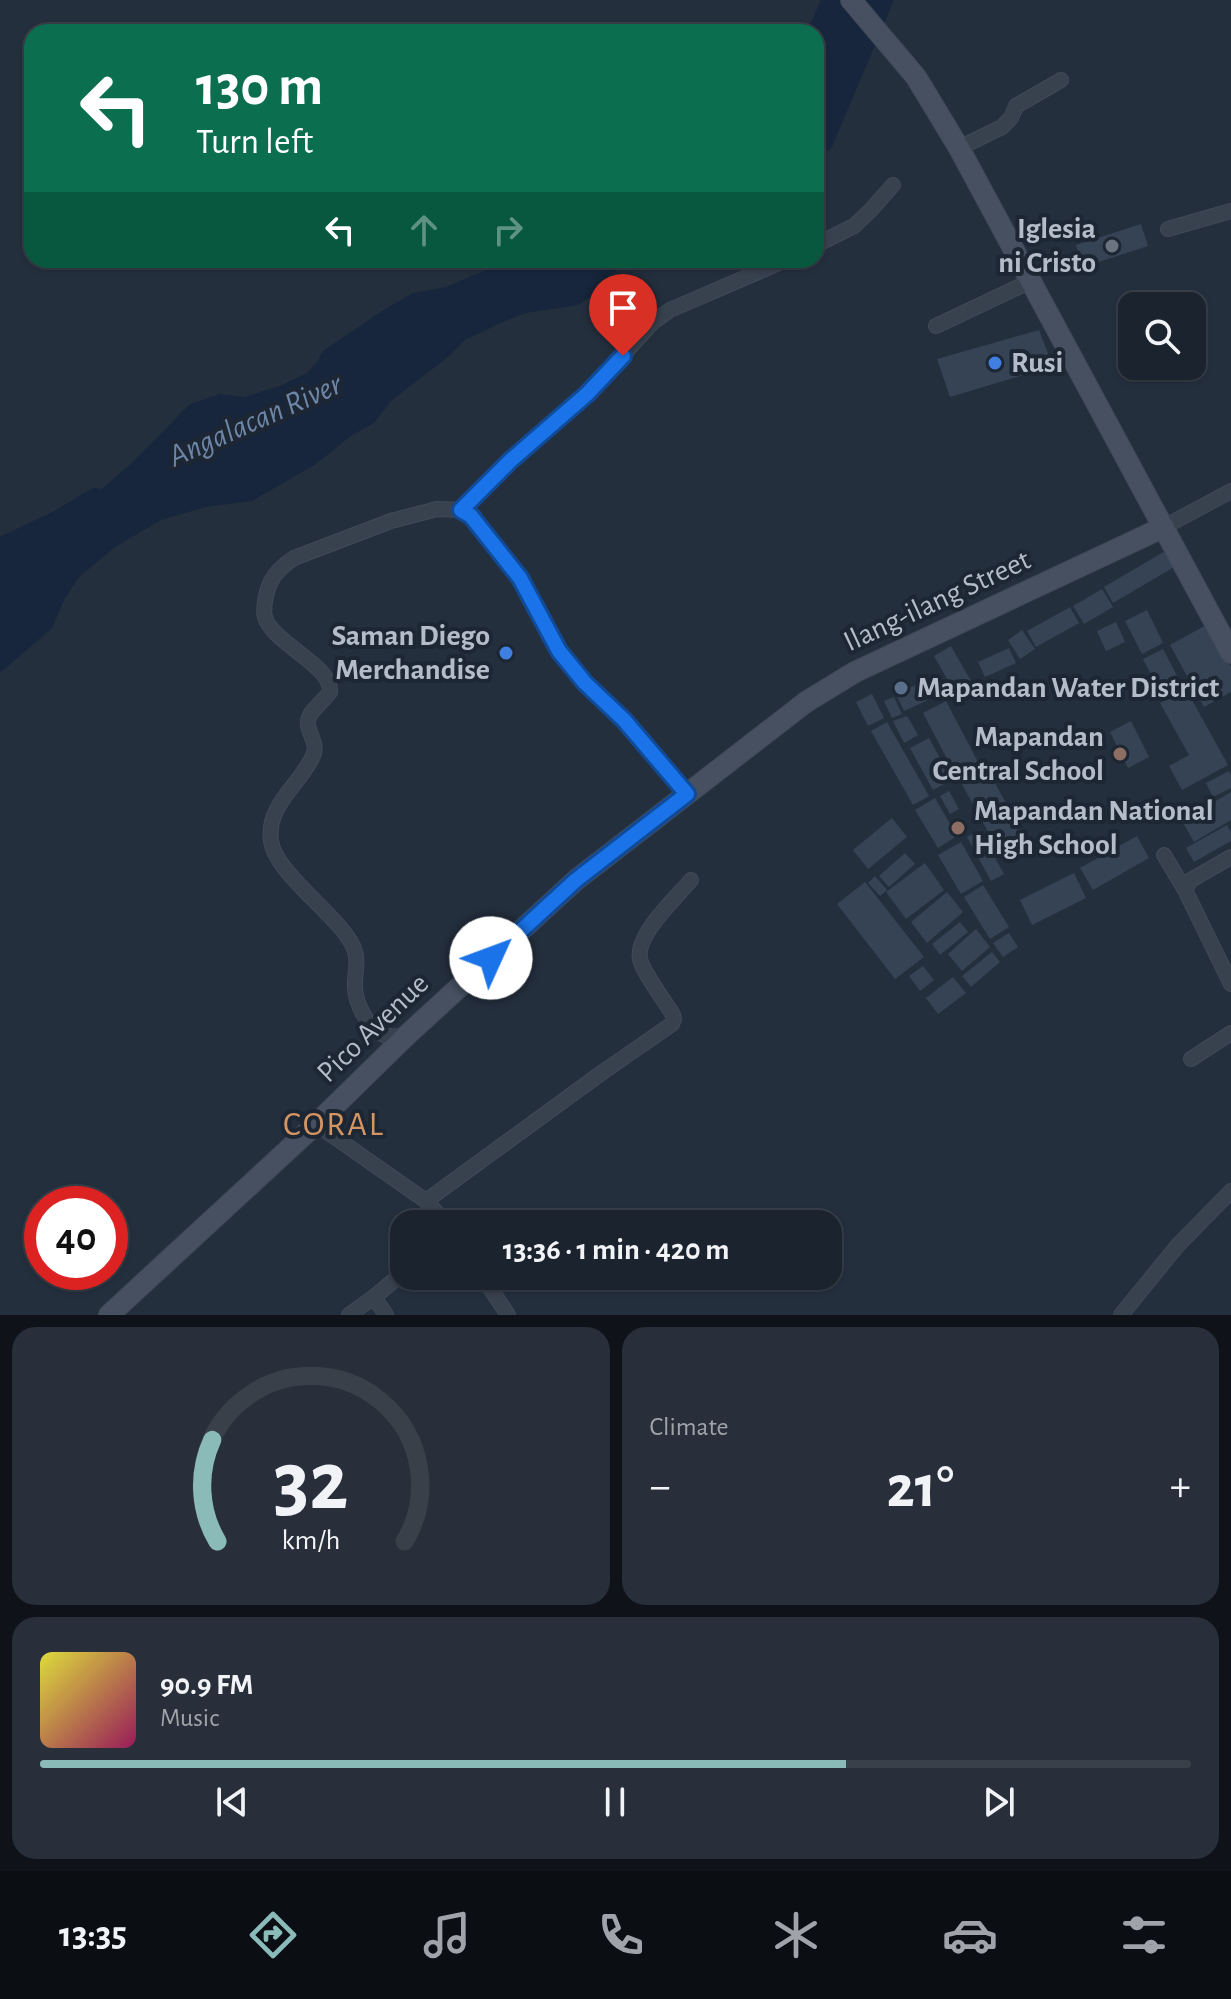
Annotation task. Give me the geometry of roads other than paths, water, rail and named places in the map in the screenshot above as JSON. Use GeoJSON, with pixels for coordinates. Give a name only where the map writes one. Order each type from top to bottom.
{"type":"FeatureCollection","features":[{"type":"Feature","properties":{"kind":"street"},"geometry":{"type":"LineString","coordinates":[[851,0],[916,77],[959,148],[1231,653]]}},
{"type":"Feature","properties":{"kind":"street"},"geometry":{"type":"LineString","coordinates":[[959,148],[1002,127],[1011,118],[1016,106],[1061,80]]}},
{"type":"Feature","properties":{"kind":"street"},"geometry":{"type":"LineString","coordinates":[[824,241],[854,226],[893,185]]}},
{"type":"Feature","properties":{"kind":"street"},"geometry":{"type":"LineString","coordinates":[[1168,229],[1231,211]]}},
{"type":"Feature","properties":{"kind":"street"},"geometry":{"type":"LineString","coordinates":[[461,510],[510,461],[587,394],[653,322],[670,310],[767,268]]}},
{"type":"Feature","properties":{"kind":"street"},"geometry":{"type":"LineString","coordinates":[[936,326],[1031,281]]}},
{"type":"Feature","properties":{"kind":"street","name":"Ilang-ilang Street"},"geometry":{"type":"LineString","coordinates":[[687,794],[806,702],[855,672],[1164,527],[1231,491]]}},
{"type":"Feature","properties":{"kind":"street"},"geometry":{"type":"LineString","coordinates":[[406,1036],[381,1033],[362,1014],[355,986],[357,960],[351,943],[273,851],[270,838],[275,815],[284,796],[315,751],[316,745],[309,729],[310,716],[331,688],[331,683],[312,664],[270,628],[265,616],[265,601],[269,585],[280,567],[294,558],[391,521],[437,509],[461,510],[471,516],[520,578],[559,651],[585,683],[624,720],[687,794]]}},
{"type":"Feature","properties":{"kind":"street","name":"Pico Avenue"},"geometry":{"type":"LineString","coordinates":[[109,1315],[576,880],[687,794]]}},
{"type":"Feature","properties":{"kind":"street"},"geometry":{"type":"LineString","coordinates":[[1164,855],[1185,890],[1231,984]]}},
{"type":"Feature","properties":{"kind":"street"},"geometry":{"type":"LineString","coordinates":[[1185,890],[1191,880],[1231,857]]}},
{"type":"Feature","properties":{"kind":"street"},"geometry":{"type":"LineString","coordinates":[[426,1201],[672,1024],[673,1015],[640,962],[640,949],[647,933],[691,880]]}},
{"type":"Feature","properties":{"kind":"street"},"geometry":{"type":"LineString","coordinates":[[1191,1059],[1231,1033]]}},
{"type":"Feature","properties":{"kind":"street"},"geometry":{"type":"LineString","coordinates":[[316,1124],[426,1201],[434,1210]]}},
{"type":"Feature","properties":{"kind":"street"},"geometry":{"type":"LineString","coordinates":[[1121,1315],[1178,1245],[1231,1191]]}},
{"type":"Feature","properties":{"kind":"street"},"geometry":{"type":"LineString","coordinates":[[349,1315],[390,1284]]}},
{"type":"Feature","properties":{"kind":"street"},"geometry":{"type":"LineString","coordinates":[[491,1290],[508,1315]]}},
{"type":"Feature","properties":{"kind":"street"},"geometry":{"type":"LineString","coordinates":[[374,1297],[386,1315]]}},
{"type":"Feature","properties":{"kind":"water"},"geometry":{"type":"Polygon","coordinates":[[[821,0],[894,0],[831,149],[824,152],[824,24],[810,24],[821,0]]]}},
{"type":"Feature","properties":{"kind":"water"},"geometry":{"type":"Polygon","coordinates":[[[491,268],[620,268],[597,284],[590,297],[578,305],[526,313],[465,340],[392,400],[374,423],[352,435],[316,464],[252,501],[206,507],[161,520],[115,547],[79,577],[64,600],[52,628],[0,673],[0,550],[33,532],[49,530],[77,510],[132,463],[190,404],[220,394],[245,397],[282,385],[307,373],[323,351],[382,311],[413,293],[446,287],[491,268]]]}},
{"type":"Feature","properties":{"kind":"waterway","name":"Angalacan River"},"geometry":{"type":"LineString","coordinates":[[0,550],[61,521],[96,500]]}},
{"type":"Feature","properties":{"kind":"place","name":"Iglesia ni Cristo"},"geometry":{"type":"Point","coordinates":[1112,246]}},
{"type":"Feature","properties":{"kind":"place","name":"Rusi"},"geometry":{"type":"Point","coordinates":[995,363]}},
{"type":"Feature","properties":{"kind":"place","name":"Saman Diego Merchandise"},"geometry":{"type":"Point","coordinates":[506,653]}},
{"type":"Feature","properties":{"kind":"place","name":"Mapandan Water District"},"geometry":{"type":"Point","coordinates":[901,688]}},
{"type":"Feature","properties":{"kind":"place","name":"Mapandan Central School"},"geometry":{"type":"Point","coordinates":[1120,754]}},
{"type":"Feature","properties":{"kind":"place","name":"Mapandan National High School"},"geometry":{"type":"Point","coordinates":[958,828]}},
{"type":"Feature","properties":{"kind":"district","name":"CORAL"},"geometry":{"type":"Point","coordinates":[334,1125]}}]}
